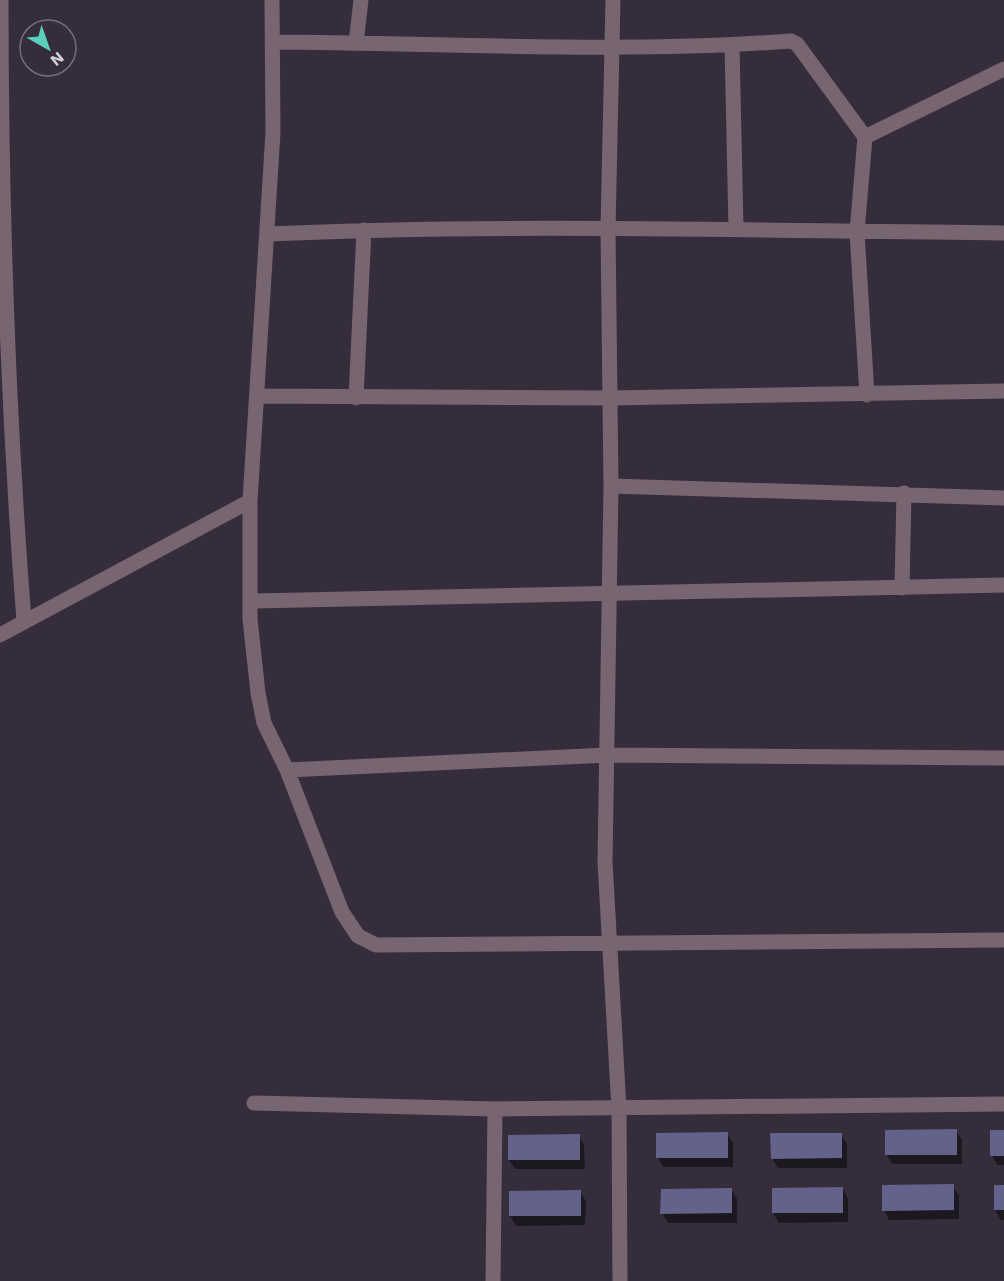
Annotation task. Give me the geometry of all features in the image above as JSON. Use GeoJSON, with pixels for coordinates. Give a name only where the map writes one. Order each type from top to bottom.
{"type":"FeatureCollection","features":[{"type":"Feature","properties":{"kind":"street"},"geometry":{"type":"LineString","coordinates":[[1,0],[1,231],[8,332],[4,409],[24,621]]}},
{"type":"Feature","properties":{"kind":"street"},"geometry":{"type":"LineString","coordinates":[[272,0],[273,132],[250,501],[250,601],[258,693],[264,723],[287,770],[342,912],[358,936],[376,945],[1004,940]]}},
{"type":"Feature","properties":{"kind":"street"},"geometry":{"type":"LineString","coordinates":[[356,43],[361,0]]}},
{"type":"Feature","properties":{"kind":"street"},"geometry":{"type":"LineString","coordinates":[[613,0],[608,229],[611,486],[605,862],[619,1109],[620,1281]]}},
{"type":"Feature","properties":{"kind":"street"},"geometry":{"type":"LineString","coordinates":[[272,42],[612,47],[794,42],[865,137],[857,232],[867,395]]}},
{"type":"Feature","properties":{"kind":"street"},"geometry":{"type":"LineString","coordinates":[[732,45],[736,229]]}},
{"type":"Feature","properties":{"kind":"street"},"geometry":{"type":"LineString","coordinates":[[865,137],[1004,69]]}},
{"type":"Feature","properties":{"kind":"street"},"geometry":{"type":"LineString","coordinates":[[267,234],[364,230],[608,229],[1004,233]]}},
{"type":"Feature","properties":{"kind":"street"},"geometry":{"type":"LineString","coordinates":[[357,398],[364,230]]}},
{"type":"Feature","properties":{"kind":"street"},"geometry":{"type":"LineString","coordinates":[[257,396],[610,398],[1004,391]]}},
{"type":"Feature","properties":{"kind":"street"},"geometry":{"type":"LineString","coordinates":[[611,486],[904,493],[1004,498]]}},
{"type":"Feature","properties":{"kind":"street"},"geometry":{"type":"LineString","coordinates":[[902,588],[904,493]]}},
{"type":"Feature","properties":{"kind":"street"},"geometry":{"type":"LineString","coordinates":[[0,635],[250,501]]}},
{"type":"Feature","properties":{"kind":"street"},"geometry":{"type":"LineString","coordinates":[[250,601],[1004,585]]}},
{"type":"Feature","properties":{"kind":"street"},"geometry":{"type":"LineString","coordinates":[[287,770],[608,755],[1004,758]]}},
{"type":"Feature","properties":{"kind":"street"},"geometry":{"type":"LineString","coordinates":[[254,1103],[495,1109],[1004,1104]]}},
{"type":"Feature","properties":{"kind":"street"},"geometry":{"type":"LineString","coordinates":[[493,1281],[495,1109]]}},
{"type":"Feature","properties":{"kind":"building"},"geometry":{"type":"Polygon","coordinates":[[[957,1129],[957,1155],[885,1155],[885,1130],[957,1129]]]}},
{"type":"Feature","properties":{"kind":"building"},"geometry":{"type":"Polygon","coordinates":[[[990,1130],[1004,1130],[1004,1156],[990,1156],[990,1130]]]}},
{"type":"Feature","properties":{"kind":"building"},"geometry":{"type":"Polygon","coordinates":[[[728,1132],[728,1158],[656,1158],[656,1133],[728,1132]]]}},
{"type":"Feature","properties":{"kind":"building"},"geometry":{"type":"Polygon","coordinates":[[[770,1133],[842,1133],[842,1158],[771,1159],[770,1133]]]}},
{"type":"Feature","properties":{"kind":"building"},"geometry":{"type":"Polygon","coordinates":[[[580,1134],[580,1160],[508,1160],[508,1135],[580,1134]]]}},
{"type":"Feature","properties":{"kind":"building"},"geometry":{"type":"Polygon","coordinates":[[[954,1184],[954,1210],[882,1211],[882,1185],[954,1184]]]}},
{"type":"Feature","properties":{"kind":"building"},"geometry":{"type":"Polygon","coordinates":[[[994,1185],[1004,1185],[1004,1210],[994,1210],[994,1185]]]}},
{"type":"Feature","properties":{"kind":"building"},"geometry":{"type":"Polygon","coordinates":[[[843,1187],[843,1213],[772,1213],[772,1188],[843,1187]]]}},
{"type":"Feature","properties":{"kind":"building"},"geometry":{"type":"Polygon","coordinates":[[[732,1188],[732,1213],[660,1214],[661,1189],[732,1188]]]}},
{"type":"Feature","properties":{"kind":"building"},"geometry":{"type":"Polygon","coordinates":[[[581,1190],[581,1216],[509,1216],[509,1191],[581,1190]]]}}]}
